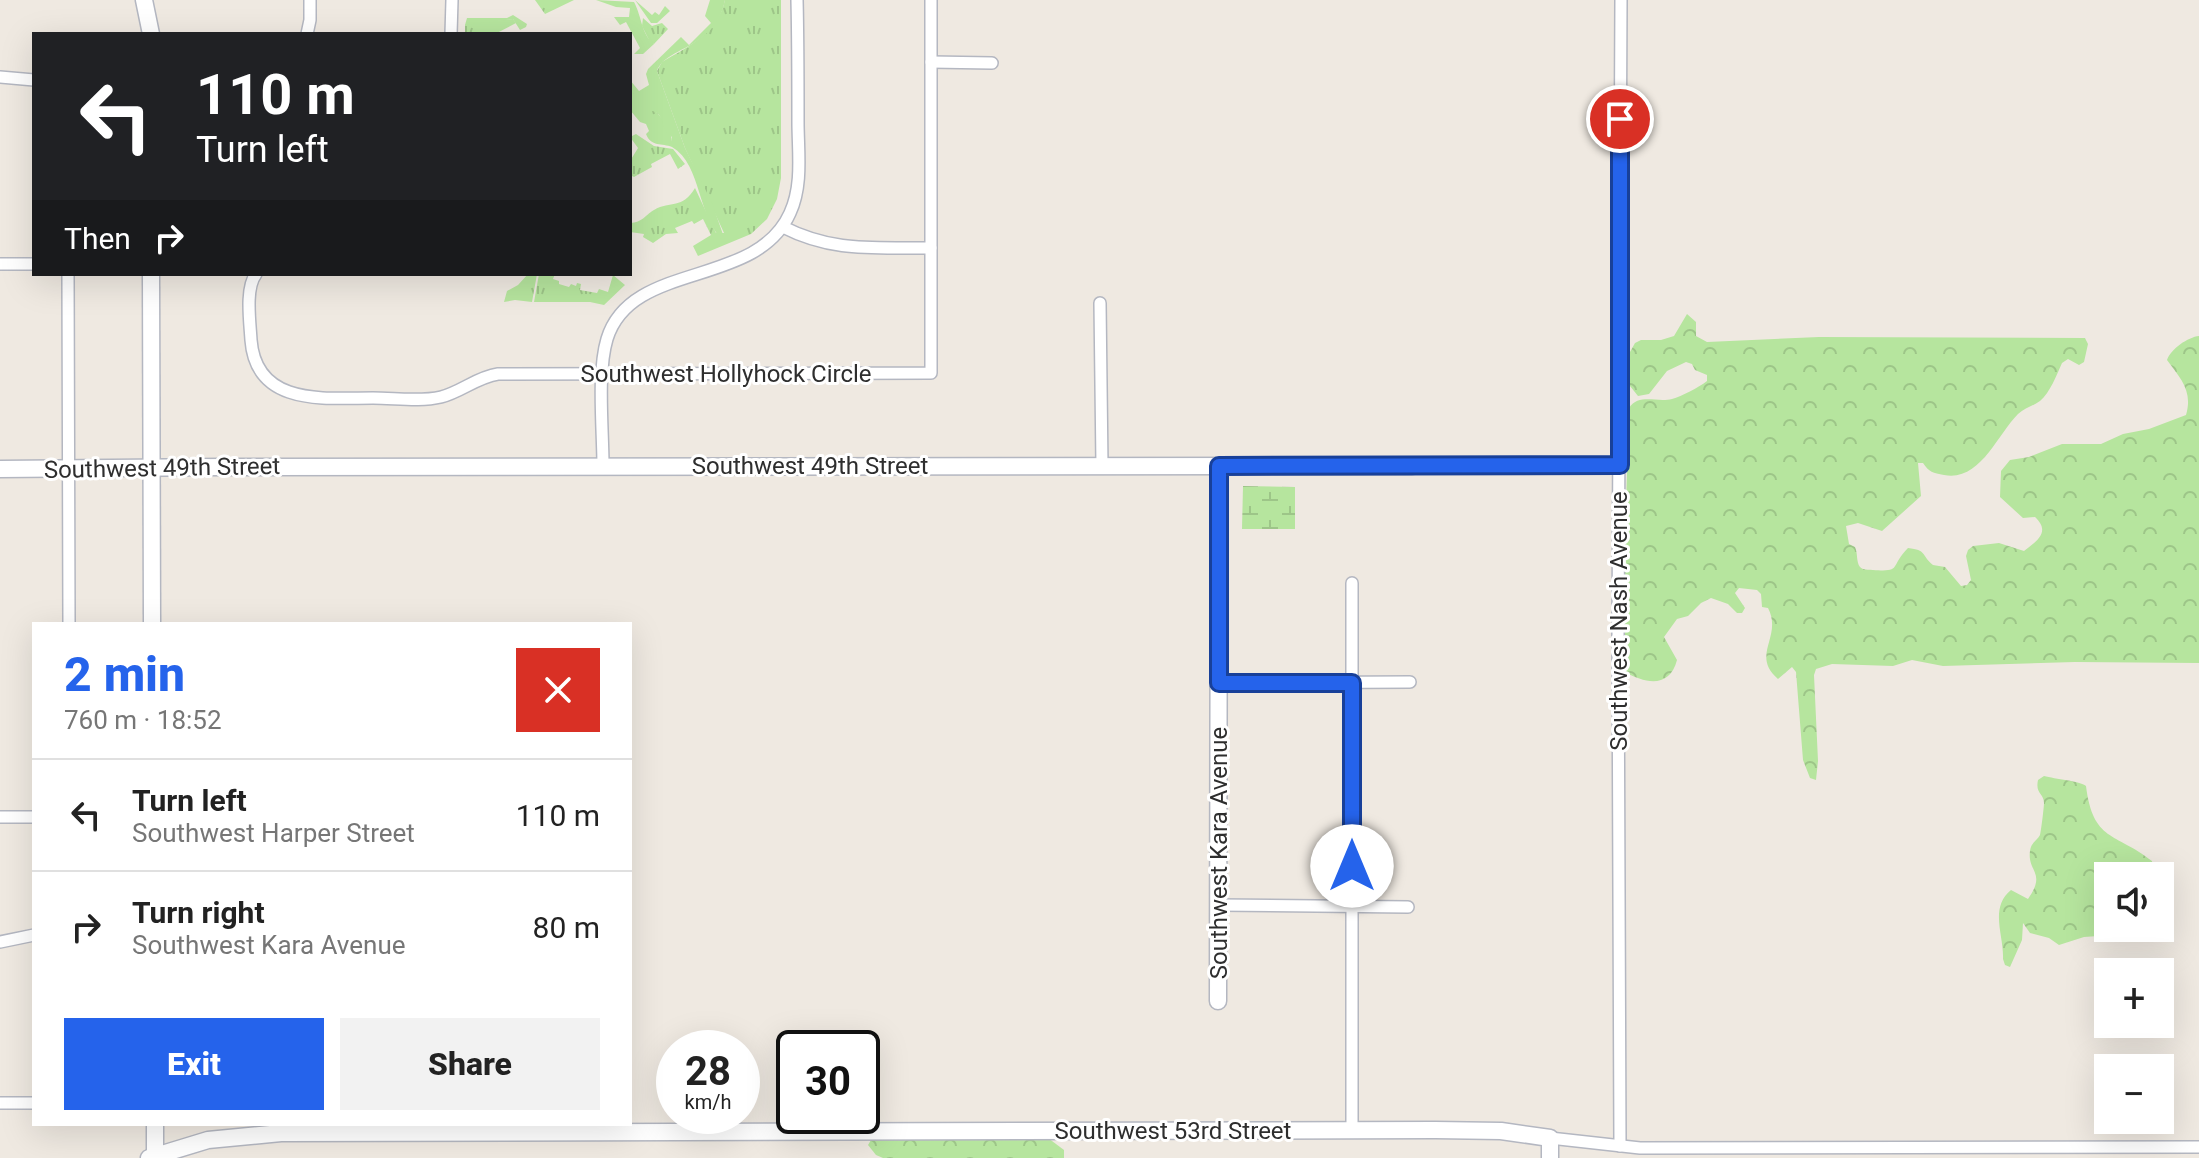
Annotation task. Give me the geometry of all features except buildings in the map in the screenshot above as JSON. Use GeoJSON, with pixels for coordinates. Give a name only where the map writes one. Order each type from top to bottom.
{"type":"FeatureCollection","features":[{"type":"Feature","properties":{"kind":"street"},"geometry":{"type":"LineString","coordinates":[[144,0],[151,32]]}},
{"type":"Feature","properties":{"kind":"street"},"geometry":{"type":"LineString","coordinates":[[307,32],[310,0]]}},
{"type":"Feature","properties":{"kind":"street"},"geometry":{"type":"LineString","coordinates":[[451,32],[452,0]]}},
{"type":"Feature","properties":{"kind":"street"},"geometry":{"type":"LineString","coordinates":[[603,466],[603,375],[607,339],[619,315],[655,289],[752,254],[783,227],[791,211],[798,179],[797,0]]}},
{"type":"Feature","properties":{"kind":"street","name":"Southwest Hollyhock Circle"},"geometry":{"type":"LineString","coordinates":[[255,276],[251,290],[253,351],[266,376],[290,394],[304,398],[430,398],[454,393],[479,379],[498,374],[931,373],[931,0]]}},
{"type":"Feature","properties":{"kind":"street","name":"Southwest Nash Avenue"},"geometry":{"type":"LineString","coordinates":[[1620,1146],[1621,0]]}},
{"type":"Feature","properties":{"kind":"street"},"geometry":{"type":"LineString","coordinates":[[931,62],[992,63]]}},
{"type":"Feature","properties":{"kind":"street"},"geometry":{"type":"LineString","coordinates":[[0,77],[32,80]]}},
{"type":"Feature","properties":{"kind":"street"},"geometry":{"type":"LineString","coordinates":[[783,227],[808,240],[835,247],[931,248]]}},
{"type":"Feature","properties":{"kind":"street"},"geometry":{"type":"LineString","coordinates":[[0,264],[32,264]]}},
{"type":"Feature","properties":{"kind":"street"},"geometry":{"type":"LineString","coordinates":[[68,276],[69,622]]}},
{"type":"Feature","properties":{"kind":"street"},"geometry":{"type":"LineString","coordinates":[[151,276],[152,622]]}},
{"type":"Feature","properties":{"kind":"street"},"geometry":{"type":"LineString","coordinates":[[1100,303],[1102,466]]}},
{"type":"Feature","properties":{"kind":"street","name":"Southwest 49th Street"},"geometry":{"type":"LineString","coordinates":[[0,469],[1620,465]]}},
{"type":"Feature","properties":{"kind":"street","name":"Southwest Kara Avenue"},"geometry":{"type":"LineString","coordinates":[[1218,1001],[1219,466]]}},
{"type":"Feature","properties":{"kind":"street"},"geometry":{"type":"LineString","coordinates":[[1352,583],[1352,1131]]}},
{"type":"Feature","properties":{"kind":"street"},"geometry":{"type":"LineString","coordinates":[[1219,683],[1410,682]]}},
{"type":"Feature","properties":{"kind":"street"},"geometry":{"type":"LineString","coordinates":[[0,817],[32,817]]}},
{"type":"Feature","properties":{"kind":"street"},"geometry":{"type":"LineString","coordinates":[[1219,905],[1408,907]]}},
{"type":"Feature","properties":{"kind":"street"},"geometry":{"type":"LineString","coordinates":[[0,942],[32,935]]}},
{"type":"Feature","properties":{"kind":"street"},"geometry":{"type":"LineString","coordinates":[[0,1103],[32,1103]]}},
{"type":"Feature","properties":{"kind":"street"},"geometry":{"type":"LineString","coordinates":[[153,1157],[155,1126]]}},
{"type":"Feature","properties":{"kind":"street","name":"Southwest 53rd Street"},"geometry":{"type":"LineString","coordinates":[[153,1157],[208,1140],[258,1133],[443,1128],[1501,1131],[1620,1146],[1810,1149],[2199,1147]]}},
{"type":"Feature","properties":{"kind":"street"},"geometry":{"type":"LineString","coordinates":[[1550,1138],[1550,1158]]}},
{"type":"Feature","properties":{"kind":"green space"},"geometry":{"type":"Polygon","coordinates":[[[535,0],[574,0],[545,14],[535,0]]]}},
{"type":"Feature","properties":{"kind":"green space"},"geometry":{"type":"Polygon","coordinates":[[[596,0],[634,2],[644,30],[654,44],[643,54],[634,54],[640,48],[632,32],[626,22],[620,25],[614,17],[629,17],[630,8],[596,0]]]}},
{"type":"Feature","properties":{"kind":"green space"},"geometry":{"type":"Polygon","coordinates":[[[635,0],[652,15],[655,12],[659,15],[665,6],[670,11],[657,23],[651,23],[635,0]]]}},
{"type":"Feature","properties":{"kind":"green space"},"geometry":{"type":"Polygon","coordinates":[[[710,0],[725,0],[720,16],[711,29],[689,45],[711,23],[705,16],[710,0]]]}},
{"type":"Feature","properties":{"kind":"green space"},"geometry":{"type":"Polygon","coordinates":[[[725,0],[781,0],[781,178],[777,199],[767,219],[751,234],[698,256],[693,246],[711,235],[703,219],[675,228],[678,233],[666,234],[653,243],[643,237],[644,234],[632,232],[632,222],[660,207],[681,202],[695,188],[716,233],[724,233],[685,148],[657,71],[662,62],[709,30],[725,0]]]}},
{"type":"Feature","properties":{"kind":"green space"},"geometry":{"type":"Polygon","coordinates":[[[513,15],[527,24],[526,27],[520,30],[513,19],[465,25],[467,18],[507,18],[513,15]]]}},
{"type":"Feature","properties":{"kind":"green space"},"geometry":{"type":"Polygon","coordinates":[[[643,18],[652,26],[662,23],[668,29],[654,44],[642,26],[643,18]]]}},
{"type":"Feature","properties":{"kind":"green space"},"geometry":{"type":"Polygon","coordinates":[[[513,19],[516,23],[499,32],[465,32],[467,23],[513,19]]]}},
{"type":"Feature","properties":{"kind":"green space"},"geometry":{"type":"Polygon","coordinates":[[[681,37],[689,45],[670,56],[657,71],[685,148],[712,203],[726,243],[709,220],[689,166],[672,147],[672,137],[660,117],[639,104],[632,92],[632,82],[639,91],[649,85],[648,69],[681,37]]]}},
{"type":"Feature","properties":{"kind":"green space"},"geometry":{"type":"Polygon","coordinates":[[[632,91],[664,122],[672,138],[672,147],[654,143],[646,134],[649,131],[646,124],[632,112],[632,91]]]}},
{"type":"Feature","properties":{"kind":"green space"},"geometry":{"type":"Polygon","coordinates":[[[636,134],[654,146],[673,149],[685,164],[678,169],[670,154],[632,176],[632,158],[638,148],[632,136],[636,134]]]}},
{"type":"Feature","properties":{"kind":"green space"},"geometry":{"type":"Polygon","coordinates":[[[526,276],[537,276],[532,302],[504,302],[507,291],[526,276]]]}},
{"type":"Feature","properties":{"kind":"green space"},"geometry":{"type":"Polygon","coordinates":[[[539,276],[554,276],[553,279],[559,284],[569,287],[577,283],[581,284],[580,290],[597,293],[599,289],[608,292],[613,276],[625,285],[604,305],[534,302],[539,276]]]}},
{"type":"Feature","properties":{"kind":"green space"},"geometry":{"type":"Polygon","coordinates":[[[1687,314],[1696,322],[1696,336],[1707,342],[1819,337],[2085,338],[2088,344],[2084,362],[2079,365],[2068,359],[2062,363],[2044,398],[2018,414],[1978,464],[1957,475],[1944,475],[1918,463],[1921,496],[1882,531],[1858,523],[1846,526],[1849,544],[1855,547],[1863,569],[1892,569],[1908,548],[1914,549],[1933,565],[1945,567],[1961,586],[1971,580],[1966,556],[1973,546],[1999,543],[2024,551],[2042,532],[2040,522],[2035,517],[2023,518],[2000,497],[2001,471],[2010,460],[2029,457],[2062,444],[2101,444],[2186,415],[2187,392],[2167,360],[2180,344],[2199,336],[2199,663],[2075,662],[1943,666],[1912,660],[1893,666],[1832,664],[1816,669],[1814,675],[1816,780],[1810,778],[1803,760],[1796,672],[1792,667],[1778,679],[1770,670],[1766,654],[1772,618],[1768,608],[1762,607],[1761,594],[1757,590],[1739,588],[1735,593],[1745,608],[1742,613],[1711,598],[1688,616],[1677,619],[1664,637],[1677,660],[1674,669],[1663,679],[1649,681],[1625,672],[1624,570],[1629,408],[1638,401],[1680,396],[1707,381],[1707,375],[1686,362],[1667,371],[1649,394],[1638,396],[1630,386],[1625,361],[1635,343],[1674,336],[1687,314]]]}},
{"type":"Feature","properties":{"kind":"green space"},"geometry":{"type":"Polygon","coordinates":[[[1243,486],[1295,487],[1295,529],[1242,529],[1243,486]]]}},
{"type":"Feature","properties":{"kind":"green space"},"geometry":{"type":"Polygon","coordinates":[[[2044,776],[2086,786],[2089,804],[2100,827],[2152,862],[2094,862],[2094,936],[2059,945],[2049,938],[2030,933],[2023,923],[2022,940],[2010,967],[2005,965],[2003,959],[1999,913],[2004,897],[2011,890],[2028,899],[2036,883],[2030,851],[2039,837],[2044,803],[2038,780],[2044,776]]]}},
{"type":"Feature","properties":{"kind":"green space"},"geometry":{"type":"Polygon","coordinates":[[[874,1135],[1044,1135],[1064,1150],[1064,1158],[883,1158],[868,1145],[874,1135]]]}},
{"type":"Feature","properties":{"kind":"route"},"geometry":{"type":"LineString","coordinates":[[1352,866],[1352,683],[1219,683],[1219,466],[1620,465],[1620,119]]}}]}
